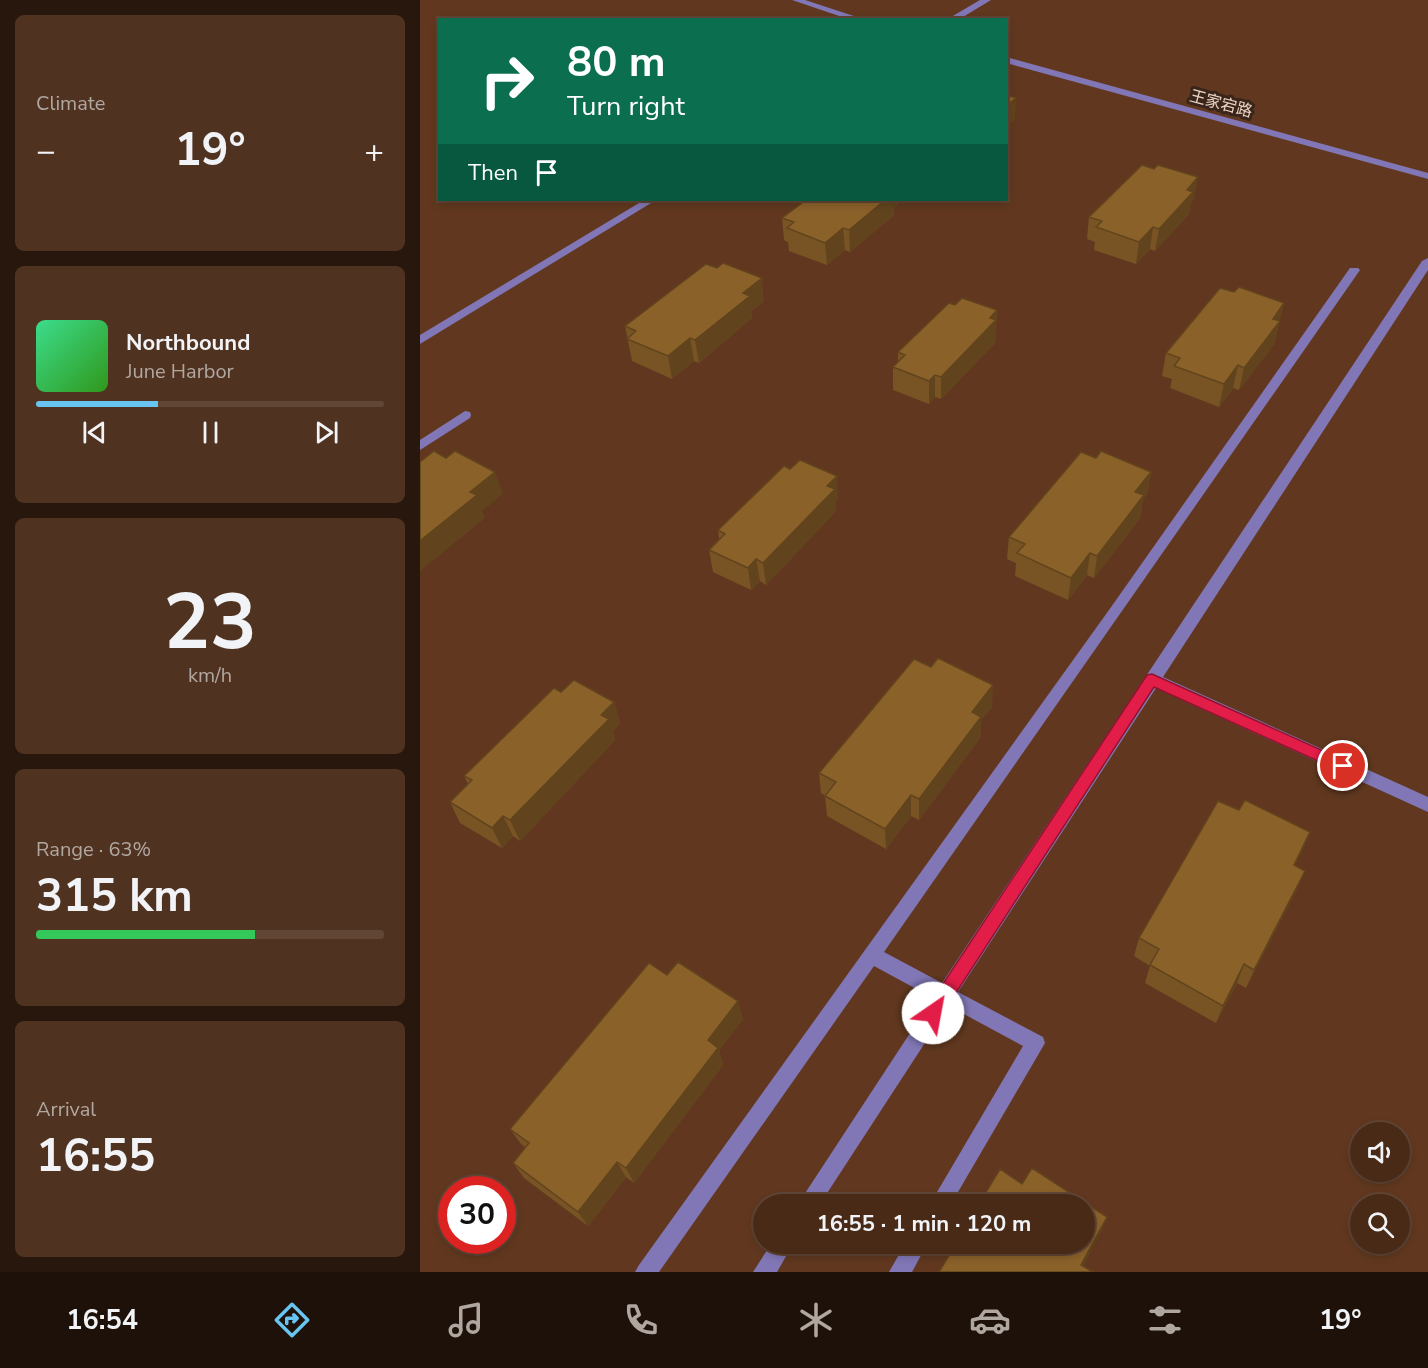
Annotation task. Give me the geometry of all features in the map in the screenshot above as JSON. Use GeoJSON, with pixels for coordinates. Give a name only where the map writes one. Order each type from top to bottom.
{"type":"FeatureCollection","features":[{"type":"Feature","properties":{"kind":"street"},"geometry":{"type":"LineString","coordinates":[[796,0],[855,18]]}},
{"type":"Feature","properties":{"kind":"street"},"geometry":{"type":"LineString","coordinates":[[954,18],[987,0]]}},
{"type":"Feature","properties":{"kind":"street","name":"王家宕路"},"geometry":{"type":"LineString","coordinates":[[1008,61],[1428,176]]}},
{"type":"Feature","properties":{"kind":"street"},"geometry":{"type":"LineString","coordinates":[[420,340],[649,201]]}},
{"type":"Feature","properties":{"kind":"street"},"geometry":{"type":"LineString","coordinates":[[815,1194],[1428,261]]}},
{"type":"Feature","properties":{"kind":"street"},"geometry":{"type":"LineString","coordinates":[[646,1272],[1114,614],[1354,270]]}},
{"type":"Feature","properties":{"kind":"street"},"geometry":{"type":"LineString","coordinates":[[420,446],[465,416]]}},
{"type":"Feature","properties":{"kind":"street"},"geometry":{"type":"LineString","coordinates":[[1152,679],[1428,805]]}},
{"type":"Feature","properties":{"kind":"street"},"geometry":{"type":"LineString","coordinates":[[871,956],[1036,1043],[946,1194]]}},
{"type":"Feature","properties":{"kind":"street"},"geometry":{"type":"LineString","coordinates":[[764,1272],[776,1254]]}},
{"type":"Feature","properties":{"kind":"street"},"geometry":{"type":"LineString","coordinates":[[900,1272],[911,1254]]}},
{"type":"Feature","properties":{"kind":"building"},"geometry":{"type":"Polygon","coordinates":[[[1008,96],[1016,98],[1008,104],[1008,96]]]}},
{"type":"Feature","properties":{"kind":"building"},"geometry":{"type":"Polygon","coordinates":[[[1142,165],[1154,169],[1158,165],[1198,177],[1187,190],[1193,192],[1159,229],[1153,227],[1139,242],[1096,227],[1102,221],[1089,217],[1142,165]]]}},
{"type":"Feature","properties":{"kind":"building"},"geometry":{"type":"Polygon","coordinates":[[[805,201],[884,201],[849,230],[843,228],[825,243],[787,228],[794,222],[782,218],[805,201]]]}},
{"type":"Feature","properties":{"kind":"building"},"geometry":{"type":"Polygon","coordinates":[[[723,263],[762,278],[743,293],[750,296],[695,340],[690,338],[668,356],[627,339],[636,331],[625,326],[706,264],[717,268],[723,263]]]}},
{"type":"Feature","properties":{"kind":"building"},"geometry":{"type":"Polygon","coordinates":[[[1239,287],[1284,303],[1273,319],[1280,321],[1244,368],[1238,365],[1224,384],[1174,366],[1180,358],[1166,353],[1220,288],[1234,292],[1239,287]]]}},
{"type":"Feature","properties":{"kind":"building"},"geometry":{"type":"Polygon","coordinates":[[[962,298],[997,310],[990,318],[996,320],[941,377],[935,375],[929,381],[893,367],[905,355],[898,352],[949,303],[955,305],[962,298]]]}},
{"type":"Feature","properties":{"kind":"building"},"geometry":{"type":"Polygon","coordinates":[[[434,451],[446,458],[455,451],[495,472],[470,492],[477,495],[420,541],[420,462],[434,451]]]}},
{"type":"Feature","properties":{"kind":"building"},"geometry":{"type":"Polygon","coordinates":[[[1101,451],[1151,472],[1135,492],[1144,495],[1097,556],[1090,553],[1071,578],[1017,553],[1025,544],[1009,537],[1081,452],[1096,458],[1101,451]]]}},
{"type":"Feature","properties":{"kind":"building"},"geometry":{"type":"Polygon","coordinates":[[[800,460],[837,476],[827,486],[835,489],[763,563],[756,559],[748,568],[709,550],[725,534],[718,530],[784,466],[790,469],[800,460]]]}},
{"type":"Feature","properties":{"kind":"building"},"geometry":{"type":"Polygon","coordinates":[[[938,658],[993,685],[972,712],[981,717],[919,799],[911,795],[885,829],[825,796],[836,782],[819,773],[914,659],[931,667],[938,658]]]}},
{"type":"Feature","properties":{"kind":"building"},"geometry":{"type":"Polygon","coordinates":[[[574,680],[614,702],[601,715],[609,719],[510,820],[503,816],[492,828],[450,802],[472,780],[464,776],[554,688],[561,692],[574,680]]]}},
{"type":"Feature","properties":{"kind":"building"},"geometry":{"type":"Polygon","coordinates":[[[1245,800],[1310,832],[1294,865],[1305,871],[1254,970],[1244,964],[1223,1006],[1150,965],[1159,949],[1139,938],[1218,801],[1239,810],[1245,800]]]}},
{"type":"Feature","properties":{"kind":"building"},"geometry":{"type":"Polygon","coordinates":[[[678,962],[738,1001],[708,1040],[718,1048],[626,1168],[617,1162],[578,1212],[513,1163],[529,1143],[510,1129],[649,963],[667,975],[678,962]]]}},
{"type":"Feature","properties":{"kind":"building"},"geometry":{"type":"Polygon","coordinates":[[[1032,1168],[1072,1194],[985,1194],[1000,1169],[1022,1184],[1032,1168]]]}},
{"type":"Feature","properties":{"kind":"building"},"geometry":{"type":"Polygon","coordinates":[[[1095,1209],[1107,1217],[1095,1239],[1095,1209]]]}},
{"type":"Feature","properties":{"kind":"building"},"geometry":{"type":"Polygon","coordinates":[[[950,1254],[1087,1254],[1081,1265],[1093,1272],[939,1272],[950,1254]]]}},
{"type":"Feature","properties":{"kind":"route"},"geometry":{"type":"LineString","coordinates":[[933,1013],[1152,679],[1343,766]]}}]}
